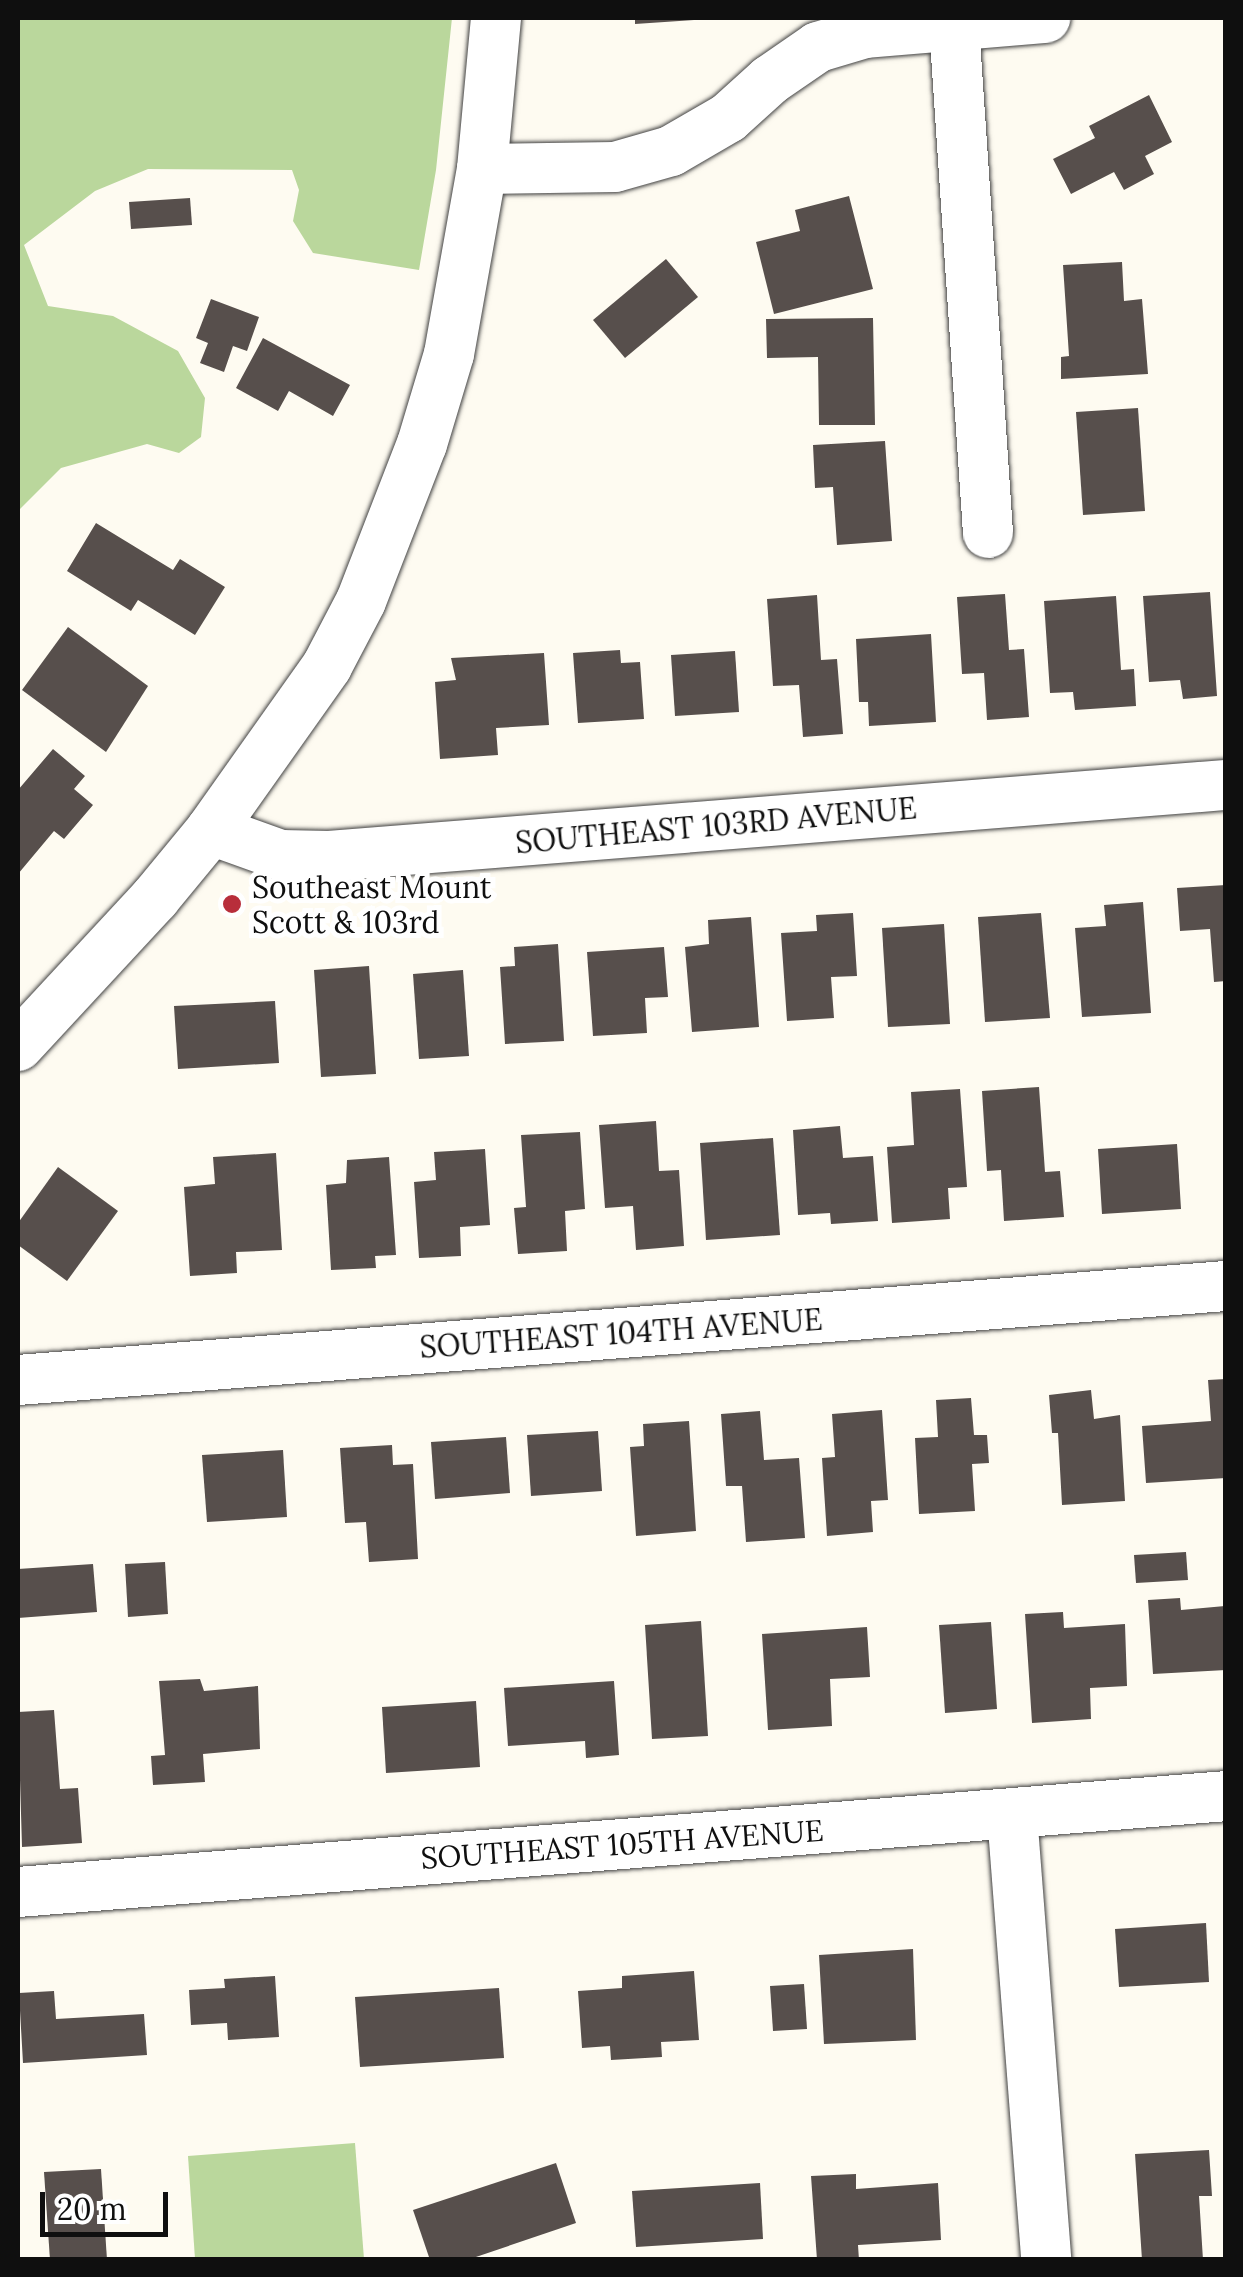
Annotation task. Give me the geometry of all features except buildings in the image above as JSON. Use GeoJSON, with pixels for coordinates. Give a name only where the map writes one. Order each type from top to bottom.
{"type":"FeatureCollection","features":[{"type":"Feature","properties":{"kind":"street"},"geometry":{"type":"LineString","coordinates":[[18,1046],[155,898],[211,830],[327,666],[361,601],[422,444],[449,354],[482,169],[496,18]]}},
{"type":"Feature","properties":{"kind":"street"},"geometry":{"type":"LineString","coordinates":[[482,169],[615,167],[671,151],[728,118],[818,46],[865,34],[1045,18]]}},
{"type":"Feature","properties":{"kind":"street"},"geometry":{"type":"LineString","coordinates":[[954,25],[988,533]]}},
{"type":"Feature","properties":{"kind":"street","name":"SOUTHEAST 103RD AVENUE"},"geometry":{"type":"LineString","coordinates":[[211,830],[280,855],[329,856],[1226,785]]}},
{"type":"Feature","properties":{"kind":"street","name":"SOUTHEAST 104TH AVENUE"},"geometry":{"type":"LineString","coordinates":[[18,1380],[1226,1286]]}},
{"type":"Feature","properties":{"kind":"street","name":"SOUTHEAST 105TH AVENUE"},"geometry":{"type":"LineString","coordinates":[[18,1892],[1226,1796]]}},
{"type":"Feature","properties":{"kind":"street"},"geometry":{"type":"LineString","coordinates":[[1012,1814],[1046,2260]]}},
{"type":"Feature","properties":{"kind":"green space"},"geometry":{"type":"Polygon","coordinates":[[[18,18],[452,18],[436,170],[419,270],[313,253],[293,221],[299,190],[292,170],[148,169],[95,191],[24,245],[48,306],[113,316],[178,351],[205,398],[201,437],[179,453],[147,444],[61,468],[18,511],[18,18]]]}},
{"type":"Feature","properties":{"kind":"green space"},"geometry":{"type":"Polygon","coordinates":[[[355,2143],[364,2259],[195,2259],[188,2156],[355,2143]]]}},
{"type":"Feature","properties":{"kind":"place","name":"Southeast Mount Scott & 103rd"},"geometry":{"type":"Point","coordinates":[232,904]}}]}
